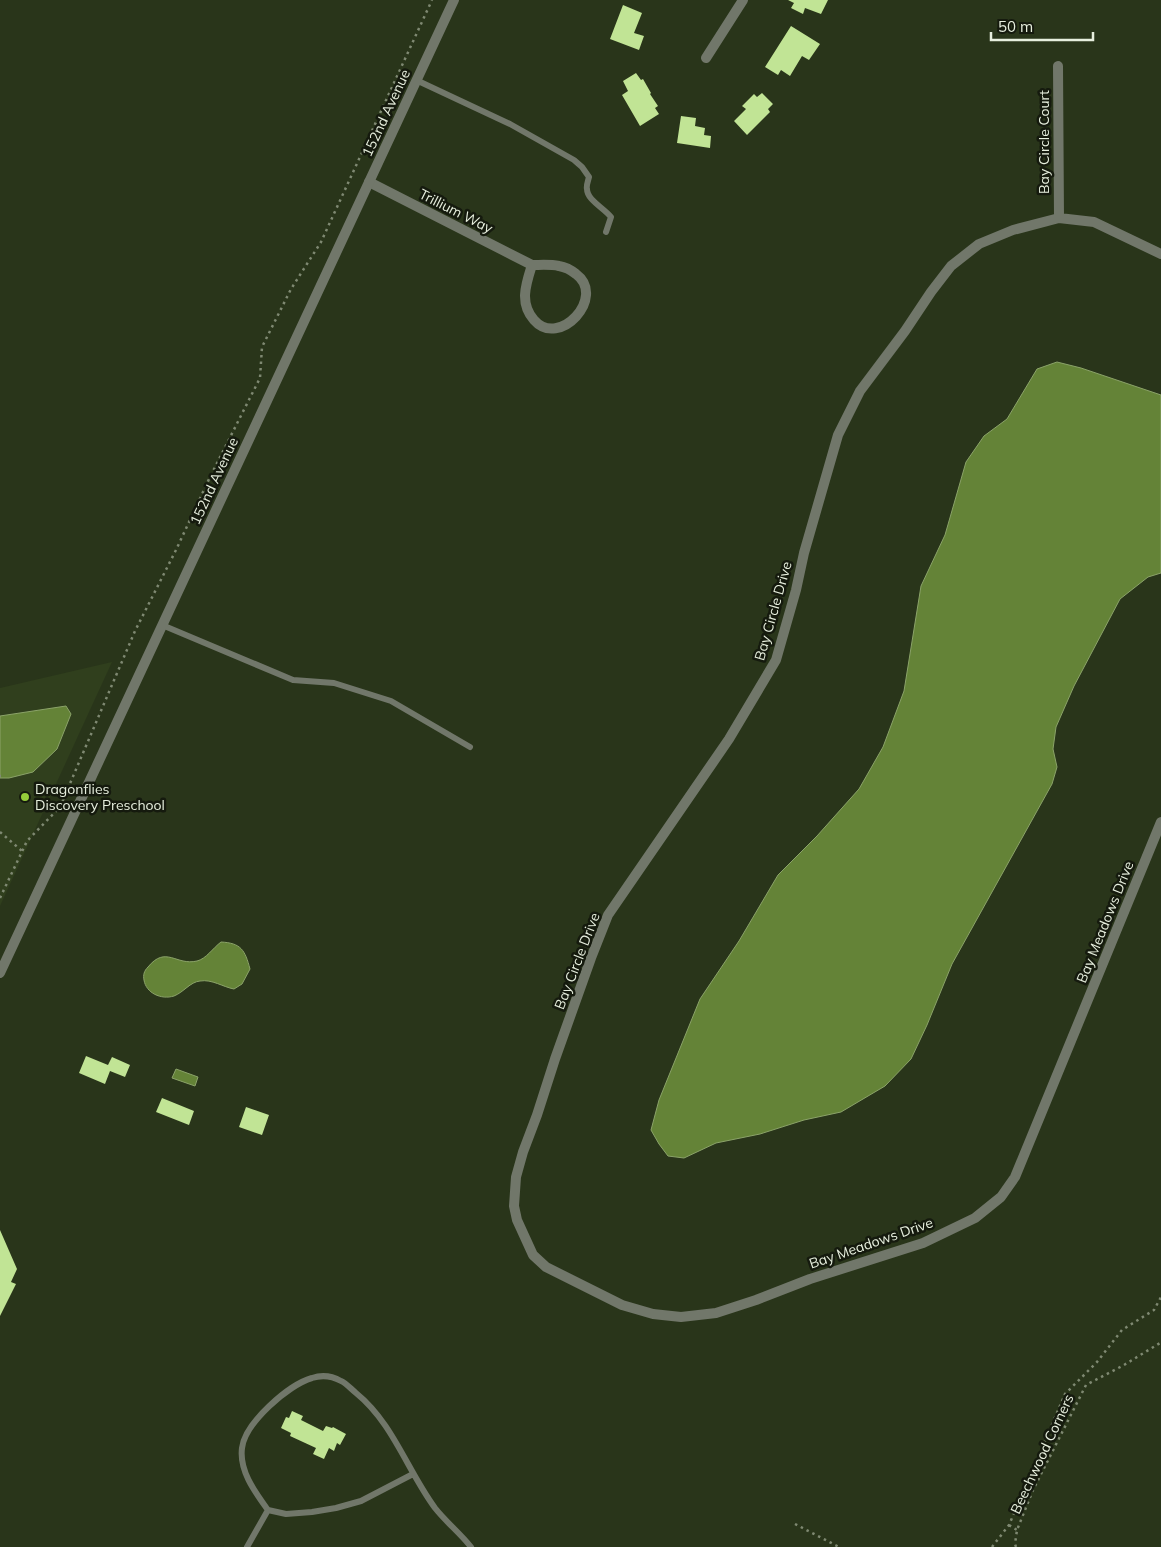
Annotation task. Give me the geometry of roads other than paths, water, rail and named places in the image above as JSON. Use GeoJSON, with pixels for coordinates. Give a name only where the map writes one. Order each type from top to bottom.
{"type":"FeatureCollection","features":[{"type":"Feature","properties":{"kind":"street","name":"152nd Avenue"},"geometry":{"type":"LineString","coordinates":[[0,973],[454,0]]}},
{"type":"Feature","properties":{"kind":"street"},"geometry":{"type":"LineString","coordinates":[[706,58],[743,0]]}},
{"type":"Feature","properties":{"kind":"street","name":"Bay Circle Court"},"geometry":{"type":"LineString","coordinates":[[1058,66],[1059,218]]}},
{"type":"Feature","properties":{"kind":"street","name":"Trillium Way"},"geometry":{"type":"LineString","coordinates":[[369,182],[532,265],[559,266],[570,270],[580,277],[585,286],[586,296],[583,308],[573,320],[556,328],[537,323],[530,315],[526,308],[525,292],[532,265]]}},
{"type":"Feature","properties":{"kind":"street","name":"Bay Circle Drive"},"geometry":{"type":"LineString","coordinates":[[533,1255],[517,1220],[514,1206],[516,1177],[591,958],[608,916],[730,739],[776,660],[838,435],[855,400],[876,367],[905,331],[951,266],[979,244],[1013,230],[1059,218],[1094,222],[1161,254]]}},
{"type":"Feature","properties":{"kind":"street","name":"Bay Meadows Drive"},"geometry":{"type":"LineString","coordinates":[[533,1255],[546,1267],[622,1305],[653,1314],[682,1317],[716,1313],[756,1300],[810,1279],[923,1243],[975,1218],[1001,1197],[1015,1177],[1161,822]]}},
{"type":"Feature","properties":{"kind":"lane"},"geometry":{"type":"LineString","coordinates":[[416,80],[510,124],[574,160],[589,177],[586,190],[590,198],[606,210],[611,217],[606,232]]}},
{"type":"Feature","properties":{"kind":"lane"},"geometry":{"type":"LineString","coordinates":[[162,624],[293,680],[334,683],[391,701],[470,747]]}},
{"type":"Feature","properties":{"kind":"lane"},"geometry":{"type":"LineString","coordinates":[[413,1474],[361,1500],[336,1508],[286,1514],[268,1510],[256,1494],[243,1467],[242,1448],[250,1427],[284,1393],[312,1377],[328,1376],[342,1381],[362,1398],[391,1432],[413,1474],[435,1508],[471,1547]]}},
{"type":"Feature","properties":{"kind":"lane"},"geometry":{"type":"LineString","coordinates":[[246,1547],[268,1510]]}},
{"type":"Feature","properties":{"kind":"place","name":"Dragonflies Discovery Preschool"},"geometry":{"type":"Point","coordinates":[25,797]}}]}
